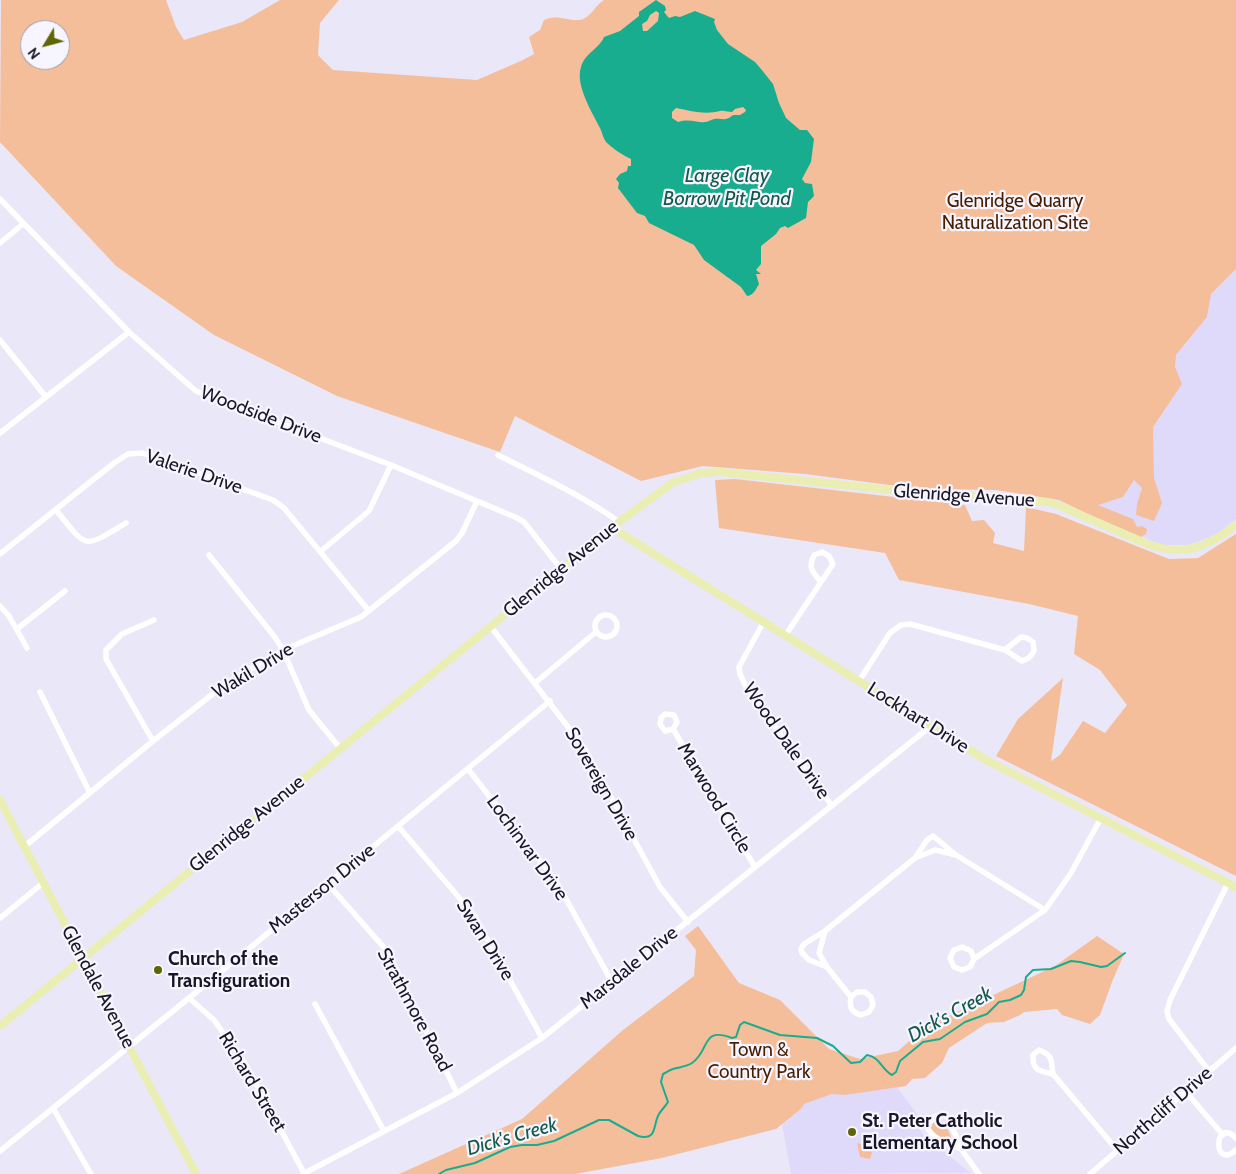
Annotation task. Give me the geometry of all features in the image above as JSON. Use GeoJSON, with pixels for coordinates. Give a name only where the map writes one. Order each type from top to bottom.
{"type":"FeatureCollection","features":[{"type":"Feature","properties":{"kind":"main road","name":"Glenridge Avenue"},"geometry":{"type":"LineString","coordinates":[[0,1026],[619,522],[672,483],[702,473],[721,472],[910,492],[1048,502],[1161,549],[1178,551],[1205,545],[1236,525]]}},
{"type":"Feature","properties":{"kind":"main road","name":"Lockhart Drive"},"geometry":{"type":"LineString","coordinates":[[612,528],[986,760],[1236,887]]}},
{"type":"Feature","properties":{"kind":"main road","name":"Glendale Avenue"},"geometry":{"type":"LineString","coordinates":[[0,800],[2,811],[25,846],[196,1174]]}},
{"type":"Feature","properties":{"kind":"street","name":"Woodside Drive"},"geometry":{"type":"LineString","coordinates":[[0,199],[129,332],[196,391],[391,465],[515,516],[524,522],[562,569]]}},
{"type":"Feature","properties":{"kind":"street"},"geometry":{"type":"LineString","coordinates":[[0,243],[24,224]]}},
{"type":"Feature","properties":{"kind":"street"},"geometry":{"type":"LineString","coordinates":[[0,433],[129,332]]}},
{"type":"Feature","properties":{"kind":"street"},"geometry":{"type":"LineString","coordinates":[[0,340],[46,397]]}},
{"type":"Feature","properties":{"kind":"street","name":"Valerie Drive"},"geometry":{"type":"LineString","coordinates":[[0,554],[114,463],[128,454],[143,453],[273,500],[284,508],[370,611]]}},
{"type":"Feature","properties":{"kind":"street"},"geometry":{"type":"LineString","coordinates":[[498,455],[603,510],[619,522]]}},
{"type":"Feature","properties":{"kind":"street"},"geometry":{"type":"LineString","coordinates":[[321,551],[369,511],[391,465]]}},
{"type":"Feature","properties":{"kind":"street","name":"Wakil Drive"},"geometry":{"type":"LineString","coordinates":[[25,846],[153,740],[228,682],[283,650],[361,617],[370,611],[456,541],[462,533],[477,501]]}},
{"type":"Feature","properties":{"kind":"street"},"geometry":{"type":"LineString","coordinates":[[56,510],[79,539],[89,543],[102,539],[126,523]]}},
{"type":"Feature","properties":{"kind":"street"},"geometry":{"type":"LineString","coordinates":[[785,636],[833,564],[829,556],[822,552],[814,555],[810,563],[812,570],[820,581]]}},
{"type":"Feature","properties":{"kind":"street"},"geometry":{"type":"LineString","coordinates":[[209,555],[274,636],[283,650],[309,710],[340,748]]}},
{"type":"Feature","properties":{"kind":"street"},"geometry":{"type":"LineString","coordinates":[[17,629],[65,591]]}},
{"type":"Feature","properties":{"kind":"street"},"geometry":{"type":"LineString","coordinates":[[1,608],[17,629],[27,648]]}},
{"type":"Feature","properties":{"kind":"street"},"geometry":{"type":"LineString","coordinates":[[153,740],[106,658],[106,650],[122,634],[154,620]]}},
{"type":"Feature","properties":{"kind":"street","name":"Wood Dale Drive"},"geometry":{"type":"LineString","coordinates":[[763,623],[739,667],[740,674],[745,685],[832,806]]}},
{"type":"Feature","properties":{"kind":"street"},"geometry":{"type":"LineString","coordinates":[[859,681],[890,633],[901,625],[910,624],[1005,650],[1022,661],[1029,658],[1034,651],[1033,642],[1021,637],[1005,650]]}},
{"type":"Feature","properties":{"kind":"street","name":"Sovereign Drive"},"geometry":{"type":"LineString","coordinates":[[491,626],[585,749],[660,887],[688,922]]}},
{"type":"Feature","properties":{"kind":"street"},"geometry":{"type":"LineString","coordinates":[[535,682],[596,632]]}},
{"type":"Feature","properties":{"kind":"street"},"geometry":{"type":"LineString","coordinates":[[40,692],[90,793]]}},
{"type":"Feature","properties":{"kind":"street","name":"Masterson Drive"},"geometry":{"type":"LineString","coordinates":[[0,1150],[189,998],[550,702]]}},
{"type":"Feature","properties":{"kind":"street","name":"Marsdale Drive"},"geometry":{"type":"LineString","coordinates":[[304,1174],[457,1093],[542,1038],[931,726]]}},
{"type":"Feature","properties":{"kind":"street","name":"Marwood Circle"},"geometry":{"type":"LineString","coordinates":[[673,729],[756,867]]}},
{"type":"Feature","properties":{"kind":"street","name":"Lochinvar Drive"},"geometry":{"type":"LineString","coordinates":[[468,769],[556,881],[612,982]]}},
{"type":"Feature","properties":{"kind":"street"},"geometry":{"type":"LineString","coordinates":[[974,959],[971,951],[962,947],[954,950],[950,958],[954,967],[962,970],[970,967],[974,959],[1045,910],[1070,873],[1101,818]]}},
{"type":"Feature","properties":{"kind":"street","name":"Swan Drive"},"geometry":{"type":"LineString","coordinates":[[398,826],[474,915],[542,1038]]}},
{"type":"Feature","properties":{"kind":"street"},"geometry":{"type":"LineString","coordinates":[[915,858],[927,840],[933,836],[956,855],[1045,910]]}},
{"type":"Feature","properties":{"kind":"street"},"geometry":{"type":"LineString","coordinates":[[827,967],[808,960],[802,953],[804,944],[825,931],[915,858],[935,850],[956,855]]}},
{"type":"Feature","properties":{"kind":"street"},"geometry":{"type":"LineString","coordinates":[[0,918],[43,883]]}},
{"type":"Feature","properties":{"kind":"street"},"geometry":{"type":"LineString","coordinates":[[1209,1071],[1169,1019],[1167,1011],[1170,1000],[1228,883]]}},
{"type":"Feature","properties":{"kind":"street","name":"Strathmore Road"},"geometry":{"type":"LineString","coordinates":[[328,884],[387,950],[457,1093]]}},
{"type":"Feature","properties":{"kind":"street"},"geometry":{"type":"LineString","coordinates":[[825,931],[819,953],[827,967],[851,997]]}},
{"type":"Feature","properties":{"kind":"street"},"geometry":{"type":"LineString","coordinates":[[857,992],[865,992],[871,997],[873,1005],[869,1012],[861,1015],[853,1012],[849,1005],[851,997],[857,992]]}},
{"type":"Feature","properties":{"kind":"street","name":"Richard Street"},"geometry":{"type":"LineString","coordinates":[[189,998],[214,1020],[246,1065],[304,1174]]}},
{"type":"Feature","properties":{"kind":"street"},"geometry":{"type":"LineString","coordinates":[[315,1004],[384,1130]]}},
{"type":"Feature","properties":{"kind":"street","name":"Northcliff Drive"},"geometry":{"type":"LineString","coordinates":[[1090,1174],[1236,1048]]}},
{"type":"Feature","properties":{"kind":"street"},"geometry":{"type":"LineString","coordinates":[[1053,1074],[1039,1070],[1032,1063],[1033,1055],[1039,1050],[1048,1053],[1051,1058],[1053,1074],[1117,1150]]}},
{"type":"Feature","properties":{"kind":"street"},"geometry":{"type":"LineString","coordinates":[[1186,1092],[1223,1135]]}},
{"type":"Feature","properties":{"kind":"street"},"geometry":{"type":"LineString","coordinates":[[53,1108],[91,1174]]}},
{"type":"Feature","properties":{"kind":"street"},"geometry":{"type":"LineString","coordinates":[[961,1149],[937,1139],[928,1130],[926,1125],[936,1116],[945,1115],[949,1119],[961,1149],[979,1174]]}},
{"type":"Feature","properties":{"kind":"street"},"geometry":{"type":"LineString","coordinates":[[1236,1138],[1229,1134],[1223,1135],[1218,1140],[1219,1149],[1228,1154],[1236,1150]]}},
{"type":"Feature","properties":{"kind":"shaded area"},"geometry":{"type":"Polygon","coordinates":[[[1236,269],[1236,519],[1217,534],[1189,545],[1164,545],[1059,498],[1207,317],[1211,294],[1236,269]]]}},
{"type":"Feature","properties":{"kind":"shaded area","name":"St. Peter Catholic Elementary School"},"geometry":{"type":"Polygon","coordinates":[[[897,1087],[923,1122],[919,1128],[924,1136],[971,1173],[791,1174],[782,1125],[801,1109],[804,1103],[816,1094],[897,1087]]]}},
{"type":"Feature","properties":{"kind":"green space","name":"Glenridge Quarry Naturalization Site"},"geometry":{"type":"Polygon","coordinates":[[[1,0],[166,0],[176,27],[184,40],[242,22],[280,0],[339,0],[320,23],[318,55],[333,70],[477,80],[534,54],[529,37],[540,30],[544,20],[549,18],[584,19],[604,0],[1236,0],[1236,269],[1211,294],[1207,317],[1176,355],[1175,367],[1182,384],[1153,427],[1154,478],[1162,503],[1154,521],[1136,515],[1142,488],[1134,480],[1123,497],[1098,505],[1133,519],[1137,527],[1142,526],[1147,529],[1146,534],[1141,537],[1093,517],[1059,500],[996,490],[920,489],[805,474],[703,466],[641,481],[515,416],[500,452],[337,396],[214,335],[116,266],[0,142],[1,0]]]}},
{"type":"Feature","properties":{"kind":"green space"},"geometry":{"type":"Polygon","coordinates":[[[735,479],[965,505],[972,521],[984,520],[995,533],[993,543],[1024,551],[1026,507],[1056,514],[1169,559],[1198,558],[1236,534],[1236,876],[996,756],[1018,719],[1063,678],[1051,761],[1060,755],[1083,721],[1105,733],[1127,705],[1100,670],[1074,654],[1078,616],[1029,604],[899,580],[885,553],[719,528],[715,480],[735,479]]]}},
{"type":"Feature","properties":{"kind":"green space","name":"Town & Country Park"},"geometry":{"type":"Polygon","coordinates":[[[698,926],[739,983],[780,1000],[829,1049],[860,1059],[898,1051],[922,1030],[1055,966],[1097,936],[1124,954],[1100,1015],[1090,1024],[1062,1015],[1057,1009],[1024,1012],[1004,1022],[987,1023],[949,1048],[942,1063],[925,1078],[912,1079],[906,1086],[845,1095],[832,1094],[804,1104],[801,1109],[776,1129],[662,1158],[575,1174],[399,1174],[522,1119],[623,1030],[694,976],[696,950],[685,936],[698,926]]]}},
{"type":"Feature","properties":{"kind":"green space"},"geometry":{"type":"Polygon","coordinates":[[[939,1120],[948,1131],[952,1144],[933,1132],[931,1128],[933,1123],[939,1120]]]}},
{"type":"Feature","properties":{"kind":"green space"},"geometry":{"type":"Polygon","coordinates":[[[857,1143],[874,1147],[870,1159],[860,1157],[857,1143]]]}},
{"type":"Feature","properties":{"kind":"water","name":"Large Clay Borrow Pit Pond"},"geometry":{"type":"Polygon","coordinates":[[[656,0],[665,6],[666,10],[664,12],[669,18],[680,17],[695,11],[715,19],[714,22],[717,30],[728,44],[755,62],[773,84],[786,118],[800,130],[807,130],[814,139],[811,162],[802,179],[805,183],[812,184],[814,196],[808,202],[806,218],[788,228],[785,226],[780,228],[776,234],[761,246],[761,264],[756,270],[761,274],[756,274],[759,284],[754,292],[747,296],[741,287],[704,260],[694,245],[649,223],[645,216],[637,213],[618,188],[619,183],[616,179],[620,174],[627,171],[628,166],[631,166],[631,159],[609,145],[605,140],[585,98],[580,82],[580,74],[583,62],[604,37],[620,31],[639,16],[639,12],[656,0]],[[656,11],[642,24],[643,31],[647,31],[658,21],[659,13],[656,11]],[[743,107],[732,112],[709,113],[676,108],[672,112],[672,118],[678,122],[686,120],[706,122],[740,115],[746,110],[743,107]]]}},
{"type":"Feature","properties":{"kind":"waterway","name":"Dick's Creek"},"geometry":{"type":"LineString","coordinates":[[439,1174],[446,1170],[475,1163],[510,1147],[537,1145],[554,1141],[599,1120],[609,1120],[638,1136],[651,1135],[659,1114],[668,1102],[661,1082],[663,1074],[692,1063],[698,1058],[710,1037],[715,1035],[736,1037],[740,1025],[744,1022],[780,1035],[817,1038],[833,1046],[851,1063],[860,1062],[867,1055],[871,1056],[892,1075],[896,1072],[900,1061],[923,1042],[940,1039],[965,1022],[987,1014],[999,1002],[1021,995],[1024,990],[1026,977],[1033,970],[1051,969],[1071,961],[1101,967],[1107,966],[1125,953]]}},
{"type":"Feature","properties":{"kind":"place","name":"Church of the Transfiguration"},"geometry":{"type":"Point","coordinates":[158,970]}},
{"type":"Feature","properties":{"kind":"place","name":"St. Peter Catholic Elementary School"},"geometry":{"type":"Point","coordinates":[852,1132]}}]}
